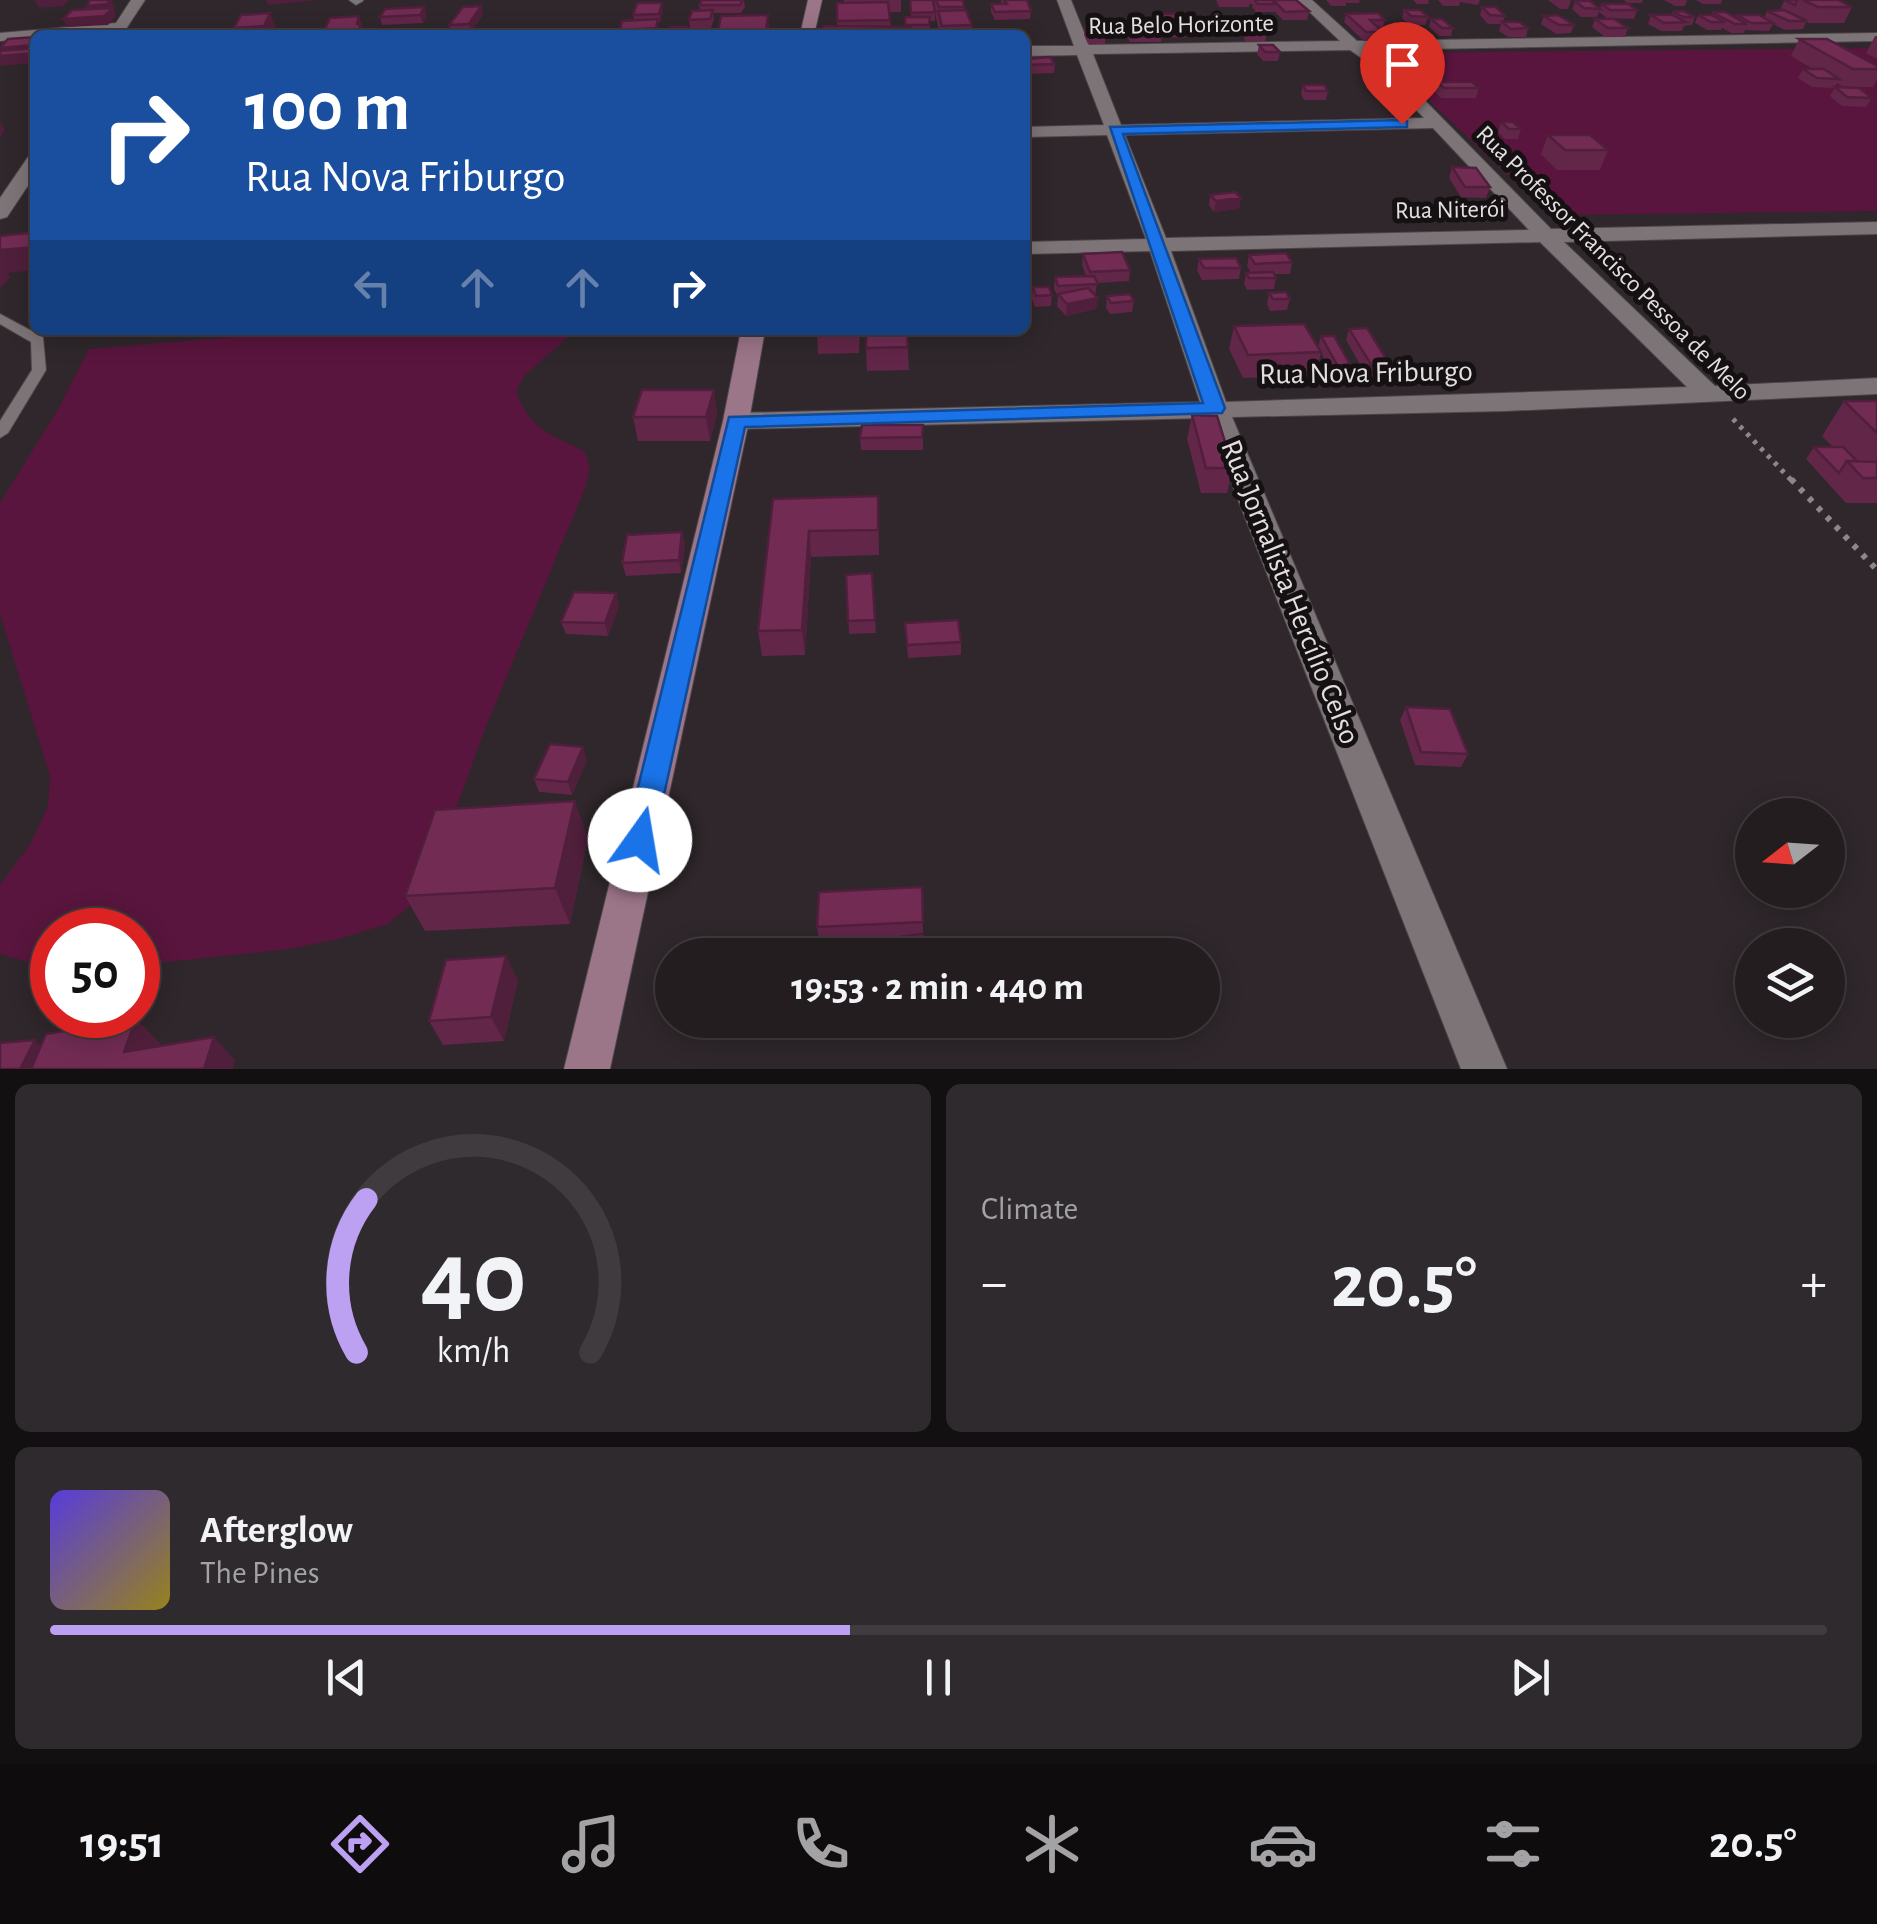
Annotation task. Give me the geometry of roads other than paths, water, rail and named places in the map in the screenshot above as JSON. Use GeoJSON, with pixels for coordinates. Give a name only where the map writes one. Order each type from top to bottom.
{"type":"FeatureCollection","features":[{"type":"Feature","properties":{"kind":"main road"},"geometry":{"type":"LineString","coordinates":[[808,30],[816,0]]}},
{"type":"Feature","properties":{"kind":"main road"},"geometry":{"type":"LineString","coordinates":[[587,1069],[736,421],[751,335]]}},
{"type":"Feature","properties":{"kind":"street"},"geometry":{"type":"LineString","coordinates":[[119,30],[138,0]]}},
{"type":"Feature","properties":{"kind":"street","name":"Rua Jornalista Hercílio Celso"},"geometry":{"type":"LineString","coordinates":[[1064,0],[1080,50],[1158,244],[1215,408],[1484,1069]]}},
{"type":"Feature","properties":{"kind":"street","name":"Rua Professor Francisco Pessoa de Melo"},"geometry":{"type":"LineString","coordinates":[[1304,0],[1350,44],[1384,67],[1546,236],[1710,395]]}},
{"type":"Feature","properties":{"kind":"street"},"geometry":{"type":"LineString","coordinates":[[0,37],[30,35]]}},
{"type":"Feature","properties":{"kind":"street","name":"Rua Belo Horizonte"},"geometry":{"type":"LineString","coordinates":[[1030,51],[1877,37]]}},
{"type":"Feature","properties":{"kind":"street"},"geometry":{"type":"LineString","coordinates":[[1030,132],[1438,123]]}},
{"type":"Feature","properties":{"kind":"street"},"geometry":{"type":"LineString","coordinates":[[0,212],[30,168]]}},
{"type":"Feature","properties":{"kind":"street","name":"Rua Niterói"},"geometry":{"type":"LineString","coordinates":[[1030,248],[1877,228]]}},
{"type":"Feature","properties":{"kind":"street","name":"Rua Nova Friburgo"},"geometry":{"type":"LineString","coordinates":[[736,421],[1710,395],[1877,386]]}},
{"type":"Feature","properties":{"kind":"lane"},"geometry":{"type":"LineString","coordinates":[[0,318],[38,340],[38,370],[0,433]]}}]}
